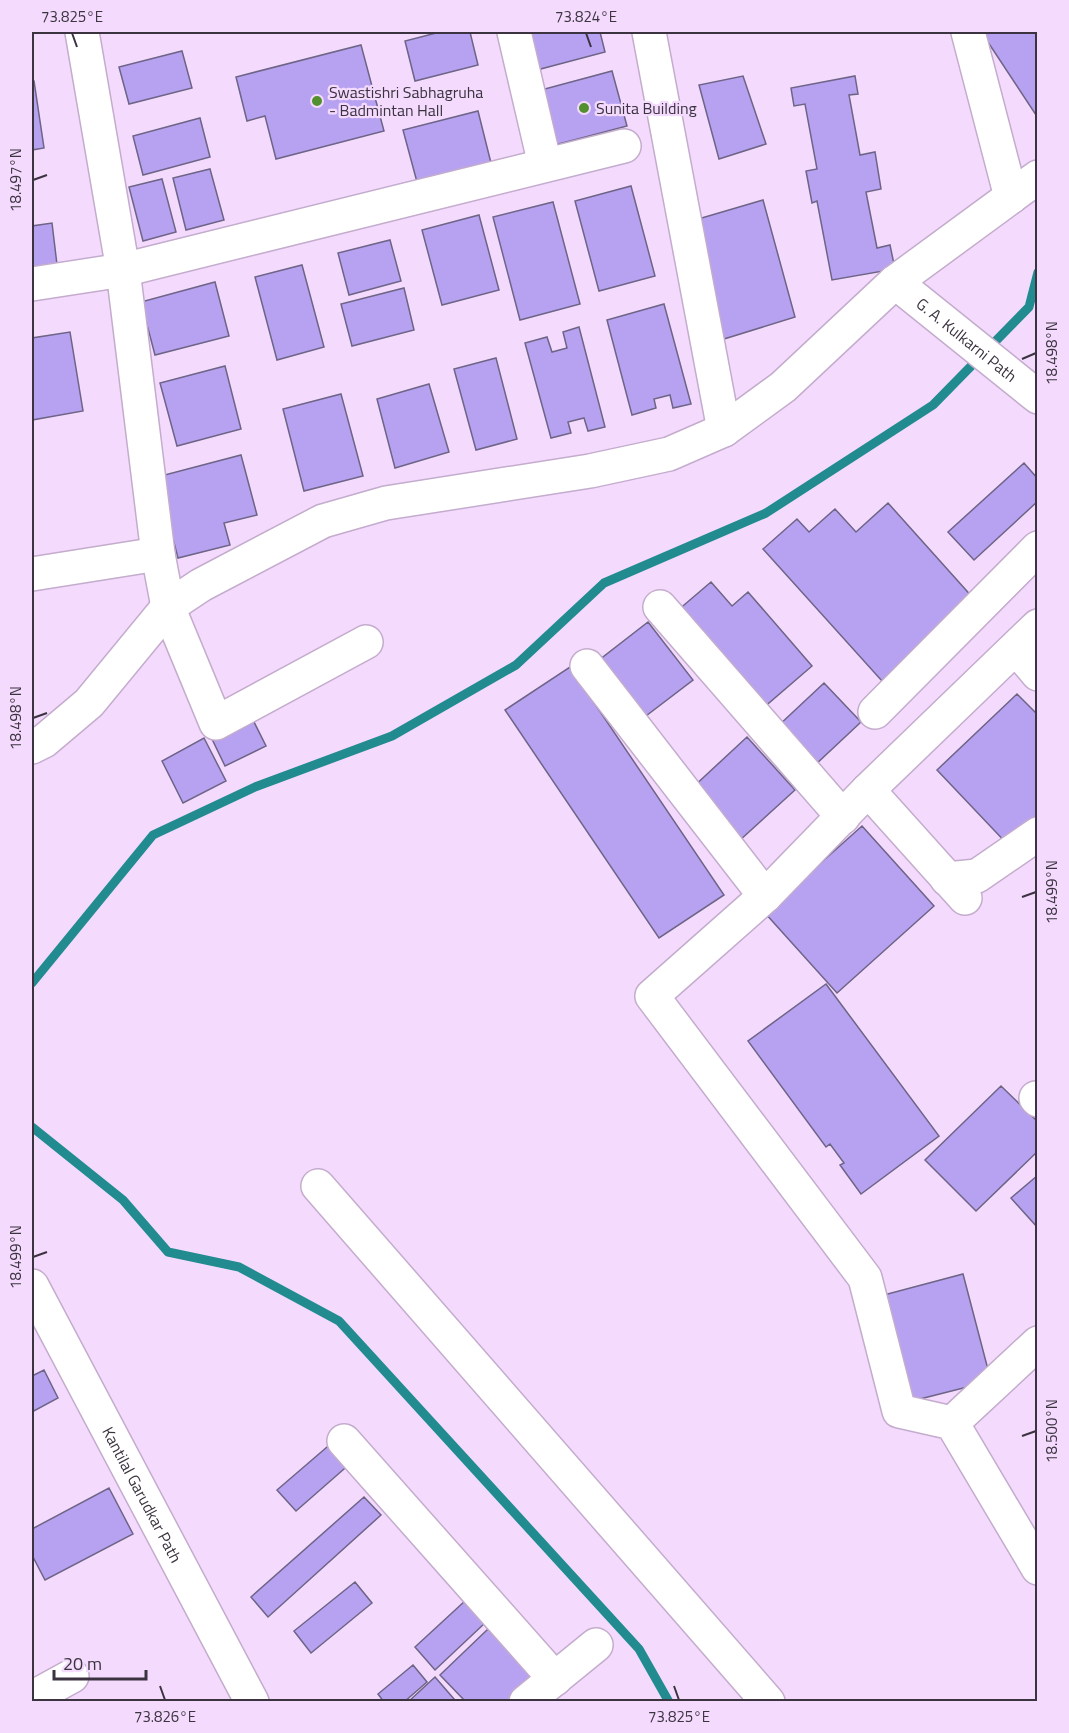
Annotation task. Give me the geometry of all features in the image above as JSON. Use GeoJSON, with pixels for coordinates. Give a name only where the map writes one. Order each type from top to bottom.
{"type":"FeatureCollection","features":[{"type":"Feature","properties":{"kind":"street"},"geometry":{"type":"LineString","coordinates":[[82,32],[123,270],[158,554],[168,607],[216,723],[366,642]]}},
{"type":"Feature","properties":{"kind":"street"},"geometry":{"type":"LineString","coordinates":[[514,32],[545,165]]}},
{"type":"Feature","properties":{"kind":"street"},"geometry":{"type":"LineString","coordinates":[[649,32],[724,430]]}},
{"type":"Feature","properties":{"kind":"street"},"geometry":{"type":"LineString","coordinates":[[968,32],[1011,197]]}},
{"type":"Feature","properties":{"kind":"street"},"geometry":{"type":"LineString","coordinates":[[32,284],[123,270],[624,146]]}},
{"type":"Feature","properties":{"kind":"street"},"geometry":{"type":"LineString","coordinates":[[32,747],[44,741],[89,703],[168,607],[201,585],[323,521],[386,502],[590,471],[669,454],[724,430],[783,387],[895,282],[1038,177]]}},
{"type":"Feature","properties":{"kind":"street","name":"G. A. Kulkarni Path"},"geometry":{"type":"LineString","coordinates":[[895,282],[1036,394]]}},
{"type":"Feature","properties":{"kind":"street"},"geometry":{"type":"LineString","coordinates":[[875,712],[1038,548]]}},
{"type":"Feature","properties":{"kind":"street"},"geometry":{"type":"LineString","coordinates":[[32,574],[158,554]]}},
{"type":"Feature","properties":{"kind":"street"},"geometry":{"type":"LineString","coordinates":[[660,607],[843,817]]}},
{"type":"Feature","properties":{"kind":"street"},"geometry":{"type":"LineString","coordinates":[[1038,674],[1027,637],[868,790],[765,896],[652,996],[865,1278],[899,1411],[952,1423],[1038,1568]]}},
{"type":"Feature","properties":{"kind":"street"},"geometry":{"type":"LineString","coordinates":[[587,666],[765,896]]}},
{"type":"Feature","properties":{"kind":"street"},"geometry":{"type":"LineString","coordinates":[[868,790],[956,889],[1038,834]]}},
{"type":"Feature","properties":{"kind":"street"},"geometry":{"type":"LineString","coordinates":[[318,1186],[768,1701]]}},
{"type":"Feature","properties":{"kind":"street","name":"Kantilal Garudkar Path"},"geometry":{"type":"LineString","coordinates":[[32,1286],[252,1701]]}},
{"type":"Feature","properties":{"kind":"street"},"geometry":{"type":"LineString","coordinates":[[952,1423],[1038,1343]]}},
{"type":"Feature","properties":{"kind":"street"},"geometry":{"type":"LineString","coordinates":[[344,1441],[555,1679]]}},
{"type":"Feature","properties":{"kind":"street"},"geometry":{"type":"LineString","coordinates":[[526,1701],[596,1645]]}},
{"type":"Feature","properties":{"kind":"street"},"geometry":{"type":"LineString","coordinates":[[32,1698],[72,1676]]}},
{"type":"Feature","properties":{"kind":"building"},"geometry":{"type":"Polygon","coordinates":[[[440,32],[470,32],[478,65],[415,81],[405,41],[440,32]]]}},
{"type":"Feature","properties":{"kind":"building"},"geometry":{"type":"Polygon","coordinates":[[[523,32],[600,32],[605,52],[533,71],[523,32]]]}},
{"type":"Feature","properties":{"kind":"building"},"geometry":{"type":"Polygon","coordinates":[[[1038,32],[1038,118],[982,33],[1038,32]]]}},
{"type":"Feature","properties":{"kind":"building"},"geometry":{"type":"Polygon","coordinates":[[[361,45],[384,131],[276,159],[265,116],[247,121],[236,77],[361,45]]]}},
{"type":"Feature","properties":{"kind":"building"},"geometry":{"type":"Polygon","coordinates":[[[182,51],[192,88],[129,104],[119,67],[182,51]]]}},
{"type":"Feature","properties":{"kind":"building","name":"Sunita Building"},"geometry":{"type":"Polygon","coordinates":[[[612,71],[627,126],[555,145],[541,90],[612,71]]]}},
{"type":"Feature","properties":{"kind":"building"},"geometry":{"type":"Polygon","coordinates":[[[743,76],[766,144],[719,159],[699,85],[743,76]]]}},
{"type":"Feature","properties":{"kind":"building"},"geometry":{"type":"Polygon","coordinates":[[[855,76],[858,94],[849,95],[860,155],[875,152],[881,189],[866,192],[877,248],[890,245],[895,269],[832,280],[817,201],[812,203],[806,171],[817,169],[805,104],[794,106],[791,88],[855,76]]]}},
{"type":"Feature","properties":{"kind":"building"},"geometry":{"type":"Polygon","coordinates":[[[32,81],[34,81],[44,148],[32,150],[32,81]]]}},
{"type":"Feature","properties":{"kind":"building"},"geometry":{"type":"Polygon","coordinates":[[[478,111],[491,163],[417,182],[403,130],[478,111]]]}},
{"type":"Feature","properties":{"kind":"building"},"geometry":{"type":"Polygon","coordinates":[[[200,118],[210,157],[143,175],[133,136],[200,118]]]}},
{"type":"Feature","properties":{"kind":"building"},"geometry":{"type":"Polygon","coordinates":[[[210,169],[224,220],[186,230],[173,178],[210,169]]]}},
{"type":"Feature","properties":{"kind":"building"},"geometry":{"type":"Polygon","coordinates":[[[162,179],[176,232],[143,241],[129,187],[162,179]]]}},
{"type":"Feature","properties":{"kind":"building"},"geometry":{"type":"Polygon","coordinates":[[[631,186],[655,276],[599,291],[575,201],[631,186]]]}},
{"type":"Feature","properties":{"kind":"building"},"geometry":{"type":"Polygon","coordinates":[[[763,200],[795,317],[724,339],[688,222],[763,200]]]}},
{"type":"Feature","properties":{"kind":"building"},"geometry":{"type":"Polygon","coordinates":[[[553,202],[580,304],[520,320],[493,217],[553,202]]]}},
{"type":"Feature","properties":{"kind":"building"},"geometry":{"type":"Polygon","coordinates":[[[479,215],[499,290],[442,305],[422,230],[479,215]]]}},
{"type":"Feature","properties":{"kind":"building"},"geometry":{"type":"Polygon","coordinates":[[[52,223],[58,273],[32,277],[32,226],[52,223]]]}},
{"type":"Feature","properties":{"kind":"building"},"geometry":{"type":"Polygon","coordinates":[[[390,240],[401,281],[349,295],[338,253],[390,240]]]}},
{"type":"Feature","properties":{"kind":"building"},"geometry":{"type":"Polygon","coordinates":[[[302,265],[324,347],[277,360],[255,277],[302,265]]]}},
{"type":"Feature","properties":{"kind":"building"},"geometry":{"type":"Polygon","coordinates":[[[215,282],[229,336],[155,355],[141,302],[215,282]]]}},
{"type":"Feature","properties":{"kind":"building"},"geometry":{"type":"Polygon","coordinates":[[[404,288],[414,330],[352,346],[341,304],[404,288]]]}},
{"type":"Feature","properties":{"kind":"building"},"geometry":{"type":"Polygon","coordinates":[[[664,304],[691,404],[673,408],[670,395],[654,399],[656,408],[632,415],[607,320],[664,304]]]}},
{"type":"Feature","properties":{"kind":"building"},"geometry":{"type":"Polygon","coordinates":[[[579,327],[605,427],[588,431],[584,418],[568,422],[571,433],[551,438],[525,343],[547,337],[552,352],[567,348],[563,332],[579,327]]]}},
{"type":"Feature","properties":{"kind":"building"},"geometry":{"type":"Polygon","coordinates":[[[70,332],[83,411],[32,420],[32,338],[70,332]]]}},
{"type":"Feature","properties":{"kind":"building"},"geometry":{"type":"Polygon","coordinates":[[[496,358],[517,439],[476,450],[454,369],[496,358]]]}},
{"type":"Feature","properties":{"kind":"building"},"geometry":{"type":"Polygon","coordinates":[[[225,366],[241,429],[177,446],[160,383],[225,366]]]}},
{"type":"Feature","properties":{"kind":"building"},"geometry":{"type":"Polygon","coordinates":[[[429,384],[449,452],[395,468],[377,399],[429,384]]]}},
{"type":"Feature","properties":{"kind":"building"},"geometry":{"type":"Polygon","coordinates":[[[341,394],[363,476],[304,491],[283,409],[341,394]]]}},
{"type":"Feature","properties":{"kind":"building"},"geometry":{"type":"Polygon","coordinates":[[[241,455],[257,515],[224,523],[230,545],[178,558],[157,477],[241,455]]]}},
{"type":"Feature","properties":{"kind":"building"},"geometry":{"type":"Polygon","coordinates":[[[1024,463],[1038,479],[1038,501],[974,560],[948,532],[1024,463]]]}},
{"type":"Feature","properties":{"kind":"building"},"geometry":{"type":"Polygon","coordinates":[[[888,503],[974,599],[882,681],[763,549],[797,519],[809,532],[835,509],[856,532],[888,503]]]}},
{"type":"Feature","properties":{"kind":"building"},"geometry":{"type":"Polygon","coordinates":[[[711,582],[732,606],[748,592],[812,666],[762,709],[677,611],[711,582]]]}},
{"type":"Feature","properties":{"kind":"building"},"geometry":{"type":"Polygon","coordinates":[[[648,622],[693,680],[638,722],[594,664],[648,622]]]}},
{"type":"Feature","properties":{"kind":"building"},"geometry":{"type":"Polygon","coordinates":[[[570,667],[724,895],[659,938],[505,710],[570,667]]]}},
{"type":"Feature","properties":{"kind":"building"},"geometry":{"type":"Polygon","coordinates":[[[824,683],[861,722],[814,766],[777,727],[824,683]]]}},
{"type":"Feature","properties":{"kind":"building"},"geometry":{"type":"Polygon","coordinates":[[[1017,694],[1038,715],[1038,823],[1011,848],[937,770],[1017,694]]]}},
{"type":"Feature","properties":{"kind":"building"},"geometry":{"type":"Polygon","coordinates":[[[253,720],[266,746],[225,766],[212,739],[253,720]]]}},
{"type":"Feature","properties":{"kind":"building"},"geometry":{"type":"Polygon","coordinates":[[[747,737],[795,790],[739,841],[691,789],[747,737]]]}},
{"type":"Feature","properties":{"kind":"building"},"geometry":{"type":"Polygon","coordinates":[[[204,738],[226,781],[183,803],[162,761],[204,738]]]}},
{"type":"Feature","properties":{"kind":"building"},"geometry":{"type":"Polygon","coordinates":[[[862,826],[934,906],[837,993],[765,913],[862,826]]]}},
{"type":"Feature","properties":{"kind":"building"},"geometry":{"type":"Polygon","coordinates":[[[826,984],[939,1136],[861,1194],[840,1165],[844,1163],[830,1144],[826,1147],[748,1041],[826,984]]]}},
{"type":"Feature","properties":{"kind":"building"},"geometry":{"type":"Polygon","coordinates":[[[1001,1086],[1038,1122],[1038,1151],[976,1211],[925,1160],[1001,1086]]]}},
{"type":"Feature","properties":{"kind":"building"},"geometry":{"type":"Polygon","coordinates":[[[1038,1175],[1038,1228],[1011,1198],[1038,1175]]]}},
{"type":"Feature","properties":{"kind":"building"},"geometry":{"type":"Polygon","coordinates":[[[963,1274],[991,1381],[908,1402],[880,1296],[963,1274]]]}},
{"type":"Feature","properties":{"kind":"building"},"geometry":{"type":"Polygon","coordinates":[[[44,1370],[58,1398],[32,1412],[32,1376],[44,1370]]]}},
{"type":"Feature","properties":{"kind":"building"},"geometry":{"type":"Polygon","coordinates":[[[334,1441],[352,1462],[296,1511],[277,1490],[334,1441]]]}},
{"type":"Feature","properties":{"kind":"building"},"geometry":{"type":"Polygon","coordinates":[[[109,1488],[133,1534],[45,1580],[32,1555],[32,1529],[109,1488]]]}},
{"type":"Feature","properties":{"kind":"building"},"geometry":{"type":"Polygon","coordinates":[[[364,1497],[381,1515],[268,1617],[251,1597],[364,1497]]]}},
{"type":"Feature","properties":{"kind":"building"},"geometry":{"type":"Polygon","coordinates":[[[355,1582],[372,1603],[311,1653],[294,1631],[355,1582]]]}},
{"type":"Feature","properties":{"kind":"building"},"geometry":{"type":"Polygon","coordinates":[[[466,1600],[486,1622],[435,1670],[415,1647],[466,1600]]]}},
{"type":"Feature","properties":{"kind":"building"},"geometry":{"type":"Polygon","coordinates":[[[488,1629],[535,1678],[510,1702],[466,1702],[440,1675],[488,1629]]]}},
{"type":"Feature","properties":{"kind":"building"},"geometry":{"type":"Polygon","coordinates":[[[413,1665],[427,1682],[404,1702],[384,1702],[378,1694],[413,1665]]]}},
{"type":"Feature","properties":{"kind":"building"},"geometry":{"type":"Polygon","coordinates":[[[435,1677],[454,1699],[451,1702],[408,1702],[435,1677]]]}},
{"type":"Feature","properties":{"kind":"waterway"},"geometry":{"type":"LineString","coordinates":[[32,983],[153,835],[255,787],[392,736],[516,665],[604,583],[766,513],[933,405],[1029,307],[1038,272]]}},
{"type":"Feature","properties":{"kind":"waterway"},"geometry":{"type":"LineString","coordinates":[[32,1127],[123,1200],[168,1252],[239,1267],[339,1321],[639,1649],[669,1702]]}},
{"type":"Feature","properties":{"kind":"place","name":"Swastishri Sabhagruha - Badmintan Hall"},"geometry":{"type":"Point","coordinates":[317,101]}},
{"type":"Feature","properties":{"kind":"place","name":"Sunita Building"},"geometry":{"type":"Point","coordinates":[584,108]}}]}
